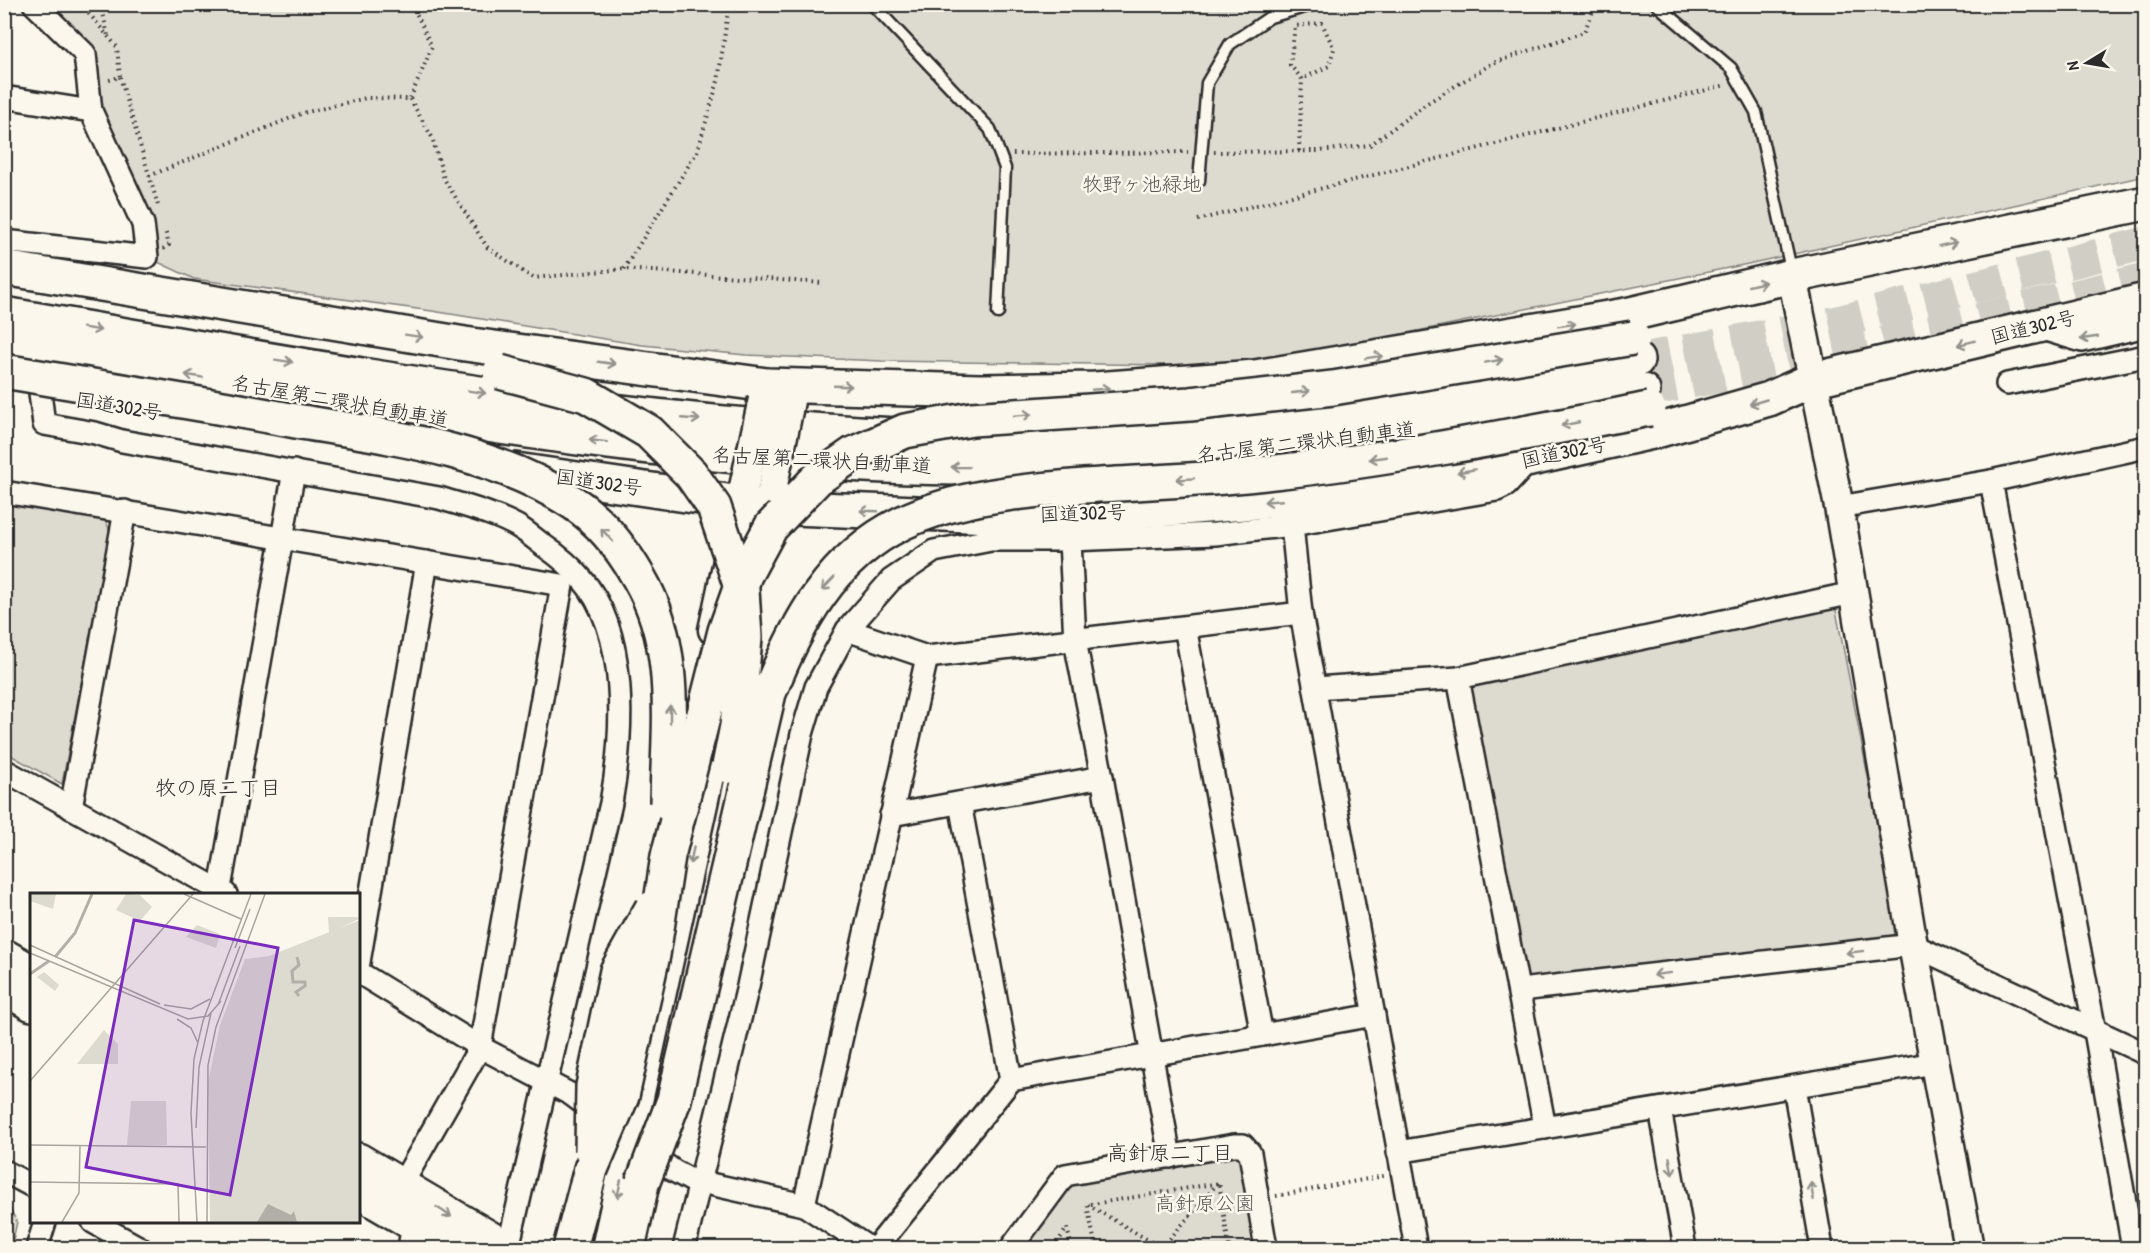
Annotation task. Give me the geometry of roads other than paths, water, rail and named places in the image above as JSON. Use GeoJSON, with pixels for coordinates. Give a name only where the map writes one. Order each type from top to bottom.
{"type":"FeatureCollection","features":[{"type":"Feature","properties":{"kind":"main road"},"geometry":{"type":"LineString","coordinates":[[4,268],[465,344],[778,392],[1095,389],[1255,377],[1626,315],[1792,276],[2145,203]]}},
{"type":"Feature","properties":{"kind":"main road"},"geometry":{"type":"LineString","coordinates":[[4,286],[500,372],[586,395],[649,432],[691,474],[708,499],[732,555],[742,590],[745,638],[736,726],[704,897],[628,1248]]}},
{"type":"Feature","properties":{"kind":"main road","name":"国道302号"},"geometry":{"type":"LineString","coordinates":[[4,387],[452,462],[655,489],[992,516],[1068,515],[1159,510],[1304,497],[1379,487],[1531,459],[1653,432],[1769,399],[1812,380],[2145,300]]}},
{"type":"Feature","properties":{"kind":"main road","name":"名古屋第二環状自動車道"},"geometry":{"type":"LineString","coordinates":[[18,330],[538,433],[732,457],[887,465],[1016,468],[1128,463],[1198,456],[1377,434],[1640,374]]}},
{"type":"Feature","properties":{"kind":"main road"},"geometry":{"type":"LineString","coordinates":[[4,371],[424,443],[509,469],[573,503],[609,534],[634,570],[659,626],[670,679],[668,856]]}},
{"type":"Feature","properties":{"kind":"main road"},"geometry":{"type":"LineString","coordinates":[[642,1184],[674,1100],[769,693],[786,650],[816,596],[859,551],[901,524],[947,506],[1028,490],[1274,472],[1443,448],[1640,374]]}},
{"type":"Feature","properties":{"kind":"main road"},"geometry":{"type":"LineString","coordinates":[[570,1248],[591,1169],[622,1096],[652,955],[668,856],[725,631],[745,575],[771,527],[818,479],[853,454],[904,431],[972,419],[1191,404],[1333,388],[1640,374]]}},
{"type":"Feature","properties":{"kind":"main road"},"geometry":{"type":"LineString","coordinates":[[4,956],[30,971]]}},
{"type":"Feature","properties":{"kind":"main road"},"geometry":{"type":"LineString","coordinates":[[4,988],[30,1003]]}},
{"type":"Feature","properties":{"kind":"main road"},"geometry":{"type":"LineString","coordinates":[[360,1161],[507,1248]]}},
{"type":"Feature","properties":{"kind":"main road"},"geometry":{"type":"LineString","coordinates":[[360,1193],[411,1236],[455,1248]]}},
{"type":"Feature","properties":{"kind":"street"},"geometry":{"type":"LineString","coordinates":[[4,241],[147,257],[143,224],[92,111],[86,54],[34,4]]}},
{"type":"Feature","properties":{"kind":"street"},"geometry":{"type":"LineString","coordinates":[[4,97],[92,111]]}},
{"type":"Feature","properties":{"kind":"street"},"geometry":{"type":"LineString","coordinates":[[1792,276],[1839,507],[1914,945],[1969,1248]]}},
{"type":"Feature","properties":{"kind":"street"},"geometry":{"type":"LineString","coordinates":[[2033,327],[2082,341],[2145,326]]}},
{"type":"Feature","properties":{"kind":"street"},"geometry":{"type":"LineString","coordinates":[[2007,384],[2145,356]]}},
{"type":"Feature","properties":{"kind":"street"},"geometry":{"type":"LineString","coordinates":[[582,1248],[619,1130],[778,392]]}},
{"type":"Feature","properties":{"kind":"street"},"geometry":{"type":"LineString","coordinates":[[40,393],[44,424],[95,433],[122,441],[439,498],[518,526],[555,554],[571,580],[607,622],[621,705],[619,757],[507,1248]]}},
{"type":"Feature","properties":{"kind":"street"},"geometry":{"type":"LineString","coordinates":[[1839,507],[1991,481],[2145,447]]}},
{"type":"Feature","properties":{"kind":"street"},"geometry":{"type":"LineString","coordinates":[[684,1248],[748,986],[802,734],[816,687],[847,630],[891,579],[934,551],[991,540],[1070,540],[1215,534],[1292,525],[1497,490],[1507,485],[1531,459]]}},
{"type":"Feature","properties":{"kind":"street"},"geometry":{"type":"LineString","coordinates":[[4,770],[222,893],[294,471]]}},
{"type":"Feature","properties":{"kind":"street"},"geometry":{"type":"LineString","coordinates":[[1991,481],[2095,1031],[2133,1248]]}},
{"type":"Feature","properties":{"kind":"street"},"geometry":{"type":"LineString","coordinates":[[4,492],[427,562],[571,580]]}},
{"type":"Feature","properties":{"kind":"street"},"geometry":{"type":"LineString","coordinates":[[71,808],[125,511]]}},
{"type":"Feature","properties":{"kind":"street"},"geometry":{"type":"LineString","coordinates":[[1292,525],[1301,613],[1416,1248]]}},
{"type":"Feature","properties":{"kind":"street"},"geometry":{"type":"LineString","coordinates":[[1070,540],[1075,640],[1170,1157]]}},
{"type":"Feature","properties":{"kind":"street"},"geometry":{"type":"LineString","coordinates":[[360,956],[427,562]]}},
{"type":"Feature","properties":{"kind":"street"},"geometry":{"type":"LineString","coordinates":[[402,1184],[480,1047],[571,580]]}},
{"type":"Feature","properties":{"kind":"street"},"geometry":{"type":"LineString","coordinates":[[1316,688],[1458,678],[1853,592]]}},
{"type":"Feature","properties":{"kind":"street"},"geometry":{"type":"LineString","coordinates":[[847,630],[927,657],[1301,613]]}},
{"type":"Feature","properties":{"kind":"street"},"geometry":{"type":"LineString","coordinates":[[1185,627],[1262,1035]]}},
{"type":"Feature","properties":{"kind":"street"},"geometry":{"type":"LineString","coordinates":[[804,1205],[927,657]]}},
{"type":"Feature","properties":{"kind":"street"},"geometry":{"type":"LineString","coordinates":[[1458,678],[1545,1128]]}},
{"type":"Feature","properties":{"kind":"street"},"geometry":{"type":"LineString","coordinates":[[891,815],[1102,777]]}},
{"type":"Feature","properties":{"kind":"street"},"geometry":{"type":"LineString","coordinates":[[960,803],[1011,1080]]}},
{"type":"Feature","properties":{"kind":"street"},"geometry":{"type":"LineString","coordinates":[[1520,990],[1914,945],[2145,1054]]}},
{"type":"Feature","properties":{"kind":"street"},"geometry":{"type":"LineString","coordinates":[[360,973],[480,1047],[572,1095],[674,1171],[700,1183],[804,1205],[868,1248]]}},
{"type":"Feature","properties":{"kind":"street"},"geometry":{"type":"LineString","coordinates":[[876,1248],[1011,1080],[1374,1015]]}},
{"type":"Feature","properties":{"kind":"street"},"geometry":{"type":"LineString","coordinates":[[1398,1152],[1935,1063]]}},
{"type":"Feature","properties":{"kind":"street"},"geometry":{"type":"LineString","coordinates":[[1794,1087],[1822,1248]]}},
{"type":"Feature","properties":{"kind":"street"},"geometry":{"type":"LineString","coordinates":[[1660,1109],[1685,1248]]}},
{"type":"Feature","properties":{"kind":"street"},"geometry":{"type":"LineString","coordinates":[[606,1248],[619,1130]]}},
{"type":"Feature","properties":{"kind":"street"},"geometry":{"type":"LineString","coordinates":[[1011,1248],[1065,1175],[1234,1144],[1244,1145],[1250,1153],[1266,1248]]}},
{"type":"Feature","properties":{"kind":"street"},"geometry":{"type":"LineString","coordinates":[[4,1171],[30,1185]]}},
{"type":"Feature","properties":{"kind":"street"},"geometry":{"type":"LineString","coordinates":[[37,1248],[44,1223]]}},
{"type":"Feature","properties":{"kind":"street"},"geometry":{"type":"LineString","coordinates":[[96,1223],[140,1248]]}},
{"type":"Feature","properties":{"kind":"lane"},"geometry":{"type":"LineString","coordinates":[[872,4],[990,129],[1005,168],[998,313]]}},
{"type":"Feature","properties":{"kind":"lane"},"geometry":{"type":"LineString","coordinates":[[1199,181],[1207,83],[1230,44],[1270,16],[1315,4]]}},
{"type":"Feature","properties":{"kind":"lane"},"geometry":{"type":"LineString","coordinates":[[1656,4],[1731,68],[1756,112],[1792,276]]}},
{"type":"Feature","properties":{"kind":"tunnel"},"geometry":{"type":"LineString","coordinates":[[1637,360],[1834,323],[2146,243]]}},
{"type":"Feature","properties":{"kind":"tunnel"},"geometry":{"type":"LineString","coordinates":[[1643,391],[1837,354],[2146,279]]}},
{"type":"Feature","properties":{"kind":"district","name":"牧の原二丁目"},"geometry":{"type":"Point","coordinates":[218,788]}},
{"type":"Feature","properties":{"kind":"district","name":"高針原二丁目"},"geometry":{"type":"Point","coordinates":[1170,1153]}},
{"type":"Feature","properties":{"kind":"park label","name":"牧野ヶ池緑地"},"geometry":{"type":"Point","coordinates":[1142,184]}},
{"type":"Feature","properties":{"kind":"park label","name":"高針原公園"},"geometry":{"type":"Point","coordinates":[1205,1203]}}]}
